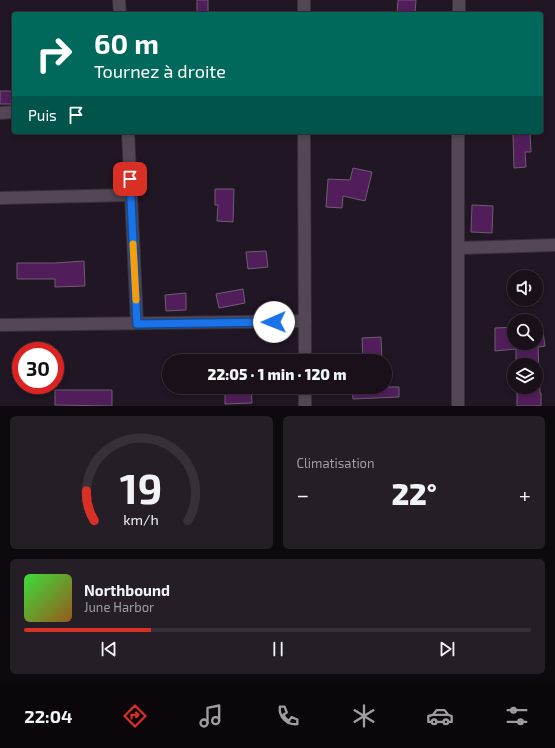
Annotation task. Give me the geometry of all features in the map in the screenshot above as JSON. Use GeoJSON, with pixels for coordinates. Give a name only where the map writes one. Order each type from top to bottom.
{"type":"FeatureCollection","features":[{"type":"Feature","properties":{"kind":"street"},"geometry":{"type":"LineString","coordinates":[[119,0],[120,12]]}},
{"type":"Feature","properties":{"kind":"street"},"geometry":{"type":"LineString","coordinates":[[304,0],[304,12]]}},
{"type":"Feature","properties":{"kind":"street"},"geometry":{"type":"LineString","coordinates":[[458,12],[459,0]]}},
{"type":"Feature","properties":{"kind":"street"},"geometry":{"type":"LineString","coordinates":[[0,113],[12,112]]}},
{"type":"Feature","properties":{"kind":"street"},"geometry":{"type":"LineString","coordinates":[[128,134],[137,324]]}},
{"type":"Feature","properties":{"kind":"street"},"geometry":{"type":"LineString","coordinates":[[304,134],[305,354]]}},
{"type":"Feature","properties":{"kind":"street"},"geometry":{"type":"LineString","coordinates":[[458,134],[458,406]]}},
{"type":"Feature","properties":{"kind":"street"},"geometry":{"type":"LineString","coordinates":[[0,198],[131,195]]}},
{"type":"Feature","properties":{"kind":"street"},"geometry":{"type":"LineString","coordinates":[[458,248],[555,245]]}},
{"type":"Feature","properties":{"kind":"street"},"geometry":{"type":"LineString","coordinates":[[0,325],[305,321]]}},
{"type":"Feature","properties":{"kind":"street"},"geometry":{"type":"LineString","coordinates":[[305,394],[305,406]]}},
{"type":"Feature","properties":{"kind":"building"},"geometry":{"type":"Polygon","coordinates":[[[197,0],[208,0],[208,12],[197,12],[197,0]]]}},
{"type":"Feature","properties":{"kind":"building"},"geometry":{"type":"Polygon","coordinates":[[[398,0],[416,0],[415,12],[397,12],[398,0]]]}},
{"type":"Feature","properties":{"kind":"building"},"geometry":{"type":"Polygon","coordinates":[[[0,91],[12,91],[12,104],[0,104],[0,91]]]}},
{"type":"Feature","properties":{"kind":"building"},"geometry":{"type":"Polygon","coordinates":[[[513,134],[530,134],[531,152],[525,152],[526,167],[514,168],[513,134]]]}},
{"type":"Feature","properties":{"kind":"building"},"geometry":{"type":"Polygon","coordinates":[[[353,168],[372,172],[365,201],[343,196],[342,208],[326,207],[328,179],[350,180],[353,168]]]}},
{"type":"Feature","properties":{"kind":"building"},"geometry":{"type":"Polygon","coordinates":[[[215,189],[234,189],[233,222],[217,221],[218,205],[215,205],[215,189]]]}},
{"type":"Feature","properties":{"kind":"building"},"geometry":{"type":"Polygon","coordinates":[[[472,205],[493,206],[492,233],[471,232],[472,205]]]}},
{"type":"Feature","properties":{"kind":"building"},"geometry":{"type":"Polygon","coordinates":[[[266,251],[268,267],[248,269],[246,252],[266,251]]]}},
{"type":"Feature","properties":{"kind":"building"},"geometry":{"type":"Polygon","coordinates":[[[84,261],[85,286],[55,287],[55,279],[17,279],[17,263],[84,261]]]}},
{"type":"Feature","properties":{"kind":"building"},"geometry":{"type":"Polygon","coordinates":[[[243,289],[245,303],[219,308],[216,294],[243,289]]]}},
{"type":"Feature","properties":{"kind":"building"},"geometry":{"type":"Polygon","coordinates":[[[186,293],[186,310],[166,311],[165,295],[186,293]]]}},
{"type":"Feature","properties":{"kind":"building"},"geometry":{"type":"Polygon","coordinates":[[[507,327],[507,350],[495,351],[495,328],[507,327]]]}},
{"type":"Feature","properties":{"kind":"building"},"geometry":{"type":"Polygon","coordinates":[[[543,332],[545,346],[543,346],[543,332]]]}},
{"type":"Feature","properties":{"kind":"building"},"geometry":{"type":"Polygon","coordinates":[[[381,337],[382,354],[363,354],[362,338],[381,337]]]}},
{"type":"Feature","properties":{"kind":"building"},"geometry":{"type":"Polygon","coordinates":[[[516,350],[538,350],[538,358],[516,358],[516,350]]]}},
{"type":"Feature","properties":{"kind":"building"},"geometry":{"type":"Polygon","coordinates":[[[392,387],[399,387],[399,397],[353,399],[353,394],[392,394],[392,387]]]}},
{"type":"Feature","properties":{"kind":"building"},"geometry":{"type":"Polygon","coordinates":[[[64,390],[112,390],[112,406],[55,405],[55,394],[64,394],[64,390]]]}},
{"type":"Feature","properties":{"kind":"building"},"geometry":{"type":"Polygon","coordinates":[[[225,394],[251,394],[252,403],[225,404],[225,394]]]}},
{"type":"Feature","properties":{"kind":"building"},"geometry":{"type":"Polygon","coordinates":[[[517,394],[541,394],[541,406],[517,406],[517,394]]]}},
{"type":"Feature","properties":{"kind":"slow traffic"},"geometry":{"type":"LineString","coordinates":[[133,244],[136,300]]}},
{"type":"Feature","properties":{"kind":"route"},"geometry":{"type":"LineString","coordinates":[[130,179],[137,324],[274,322]]}}]}
